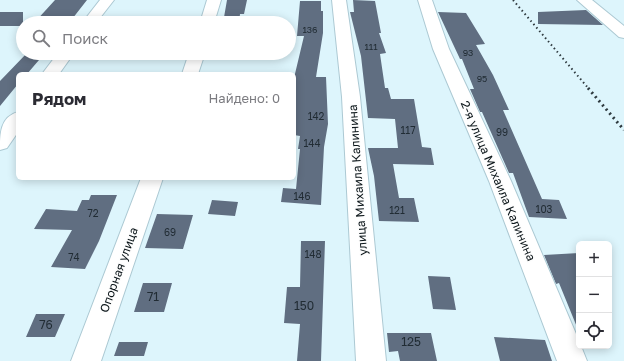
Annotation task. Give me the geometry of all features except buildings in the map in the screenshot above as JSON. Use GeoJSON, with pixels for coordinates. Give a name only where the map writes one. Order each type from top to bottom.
{"type":"FeatureCollection","features":[{"type":"Feature","properties":{"kind":"street"},"geometry":{"type":"LineString","coordinates":[[94,16],[107,0]]}},
{"type":"Feature","properties":{"kind":"street"},"geometry":{"type":"LineString","coordinates":[[209,16],[214,0]]}},
{"type":"Feature","properties":{"kind":"street","name":"улица Михаила Калинина"},"geometry":{"type":"LineString","coordinates":[[340,0],[351,97],[371,361]]}},
{"type":"Feature","properties":{"kind":"street","name":"2-я улица Михаила Калинина"},"geometry":{"type":"LineString","coordinates":[[425,0],[441,49],[500,181],[572,361]]}},
{"type":"Feature","properties":{"kind":"street"},"geometry":{"type":"LineString","coordinates":[[584,0],[624,34]]}},
{"type":"Feature","properties":{"kind":"street"},"geometry":{"type":"LineString","coordinates":[[52,72],[61,60]]}},
{"type":"Feature","properties":{"kind":"street"},"geometry":{"type":"LineString","coordinates":[[191,72],[195,60]]}},
{"type":"Feature","properties":{"kind":"street"},"geometry":{"type":"LineString","coordinates":[[0,143],[16,121]]}},
{"type":"Feature","properties":{"kind":"street","name":"Опорная улица"},"geometry":{"type":"LineString","coordinates":[[86,361],[151,180]]}},
{"type":"Feature","properties":{"kind":"railway"},"geometry":{"type":"LineString","coordinates":[[513,0],[589,89]]}},
{"type":"Feature","properties":{"kind":"railway"},"geometry":{"type":"LineString","coordinates":[[588,88],[624,130]]}}]}
